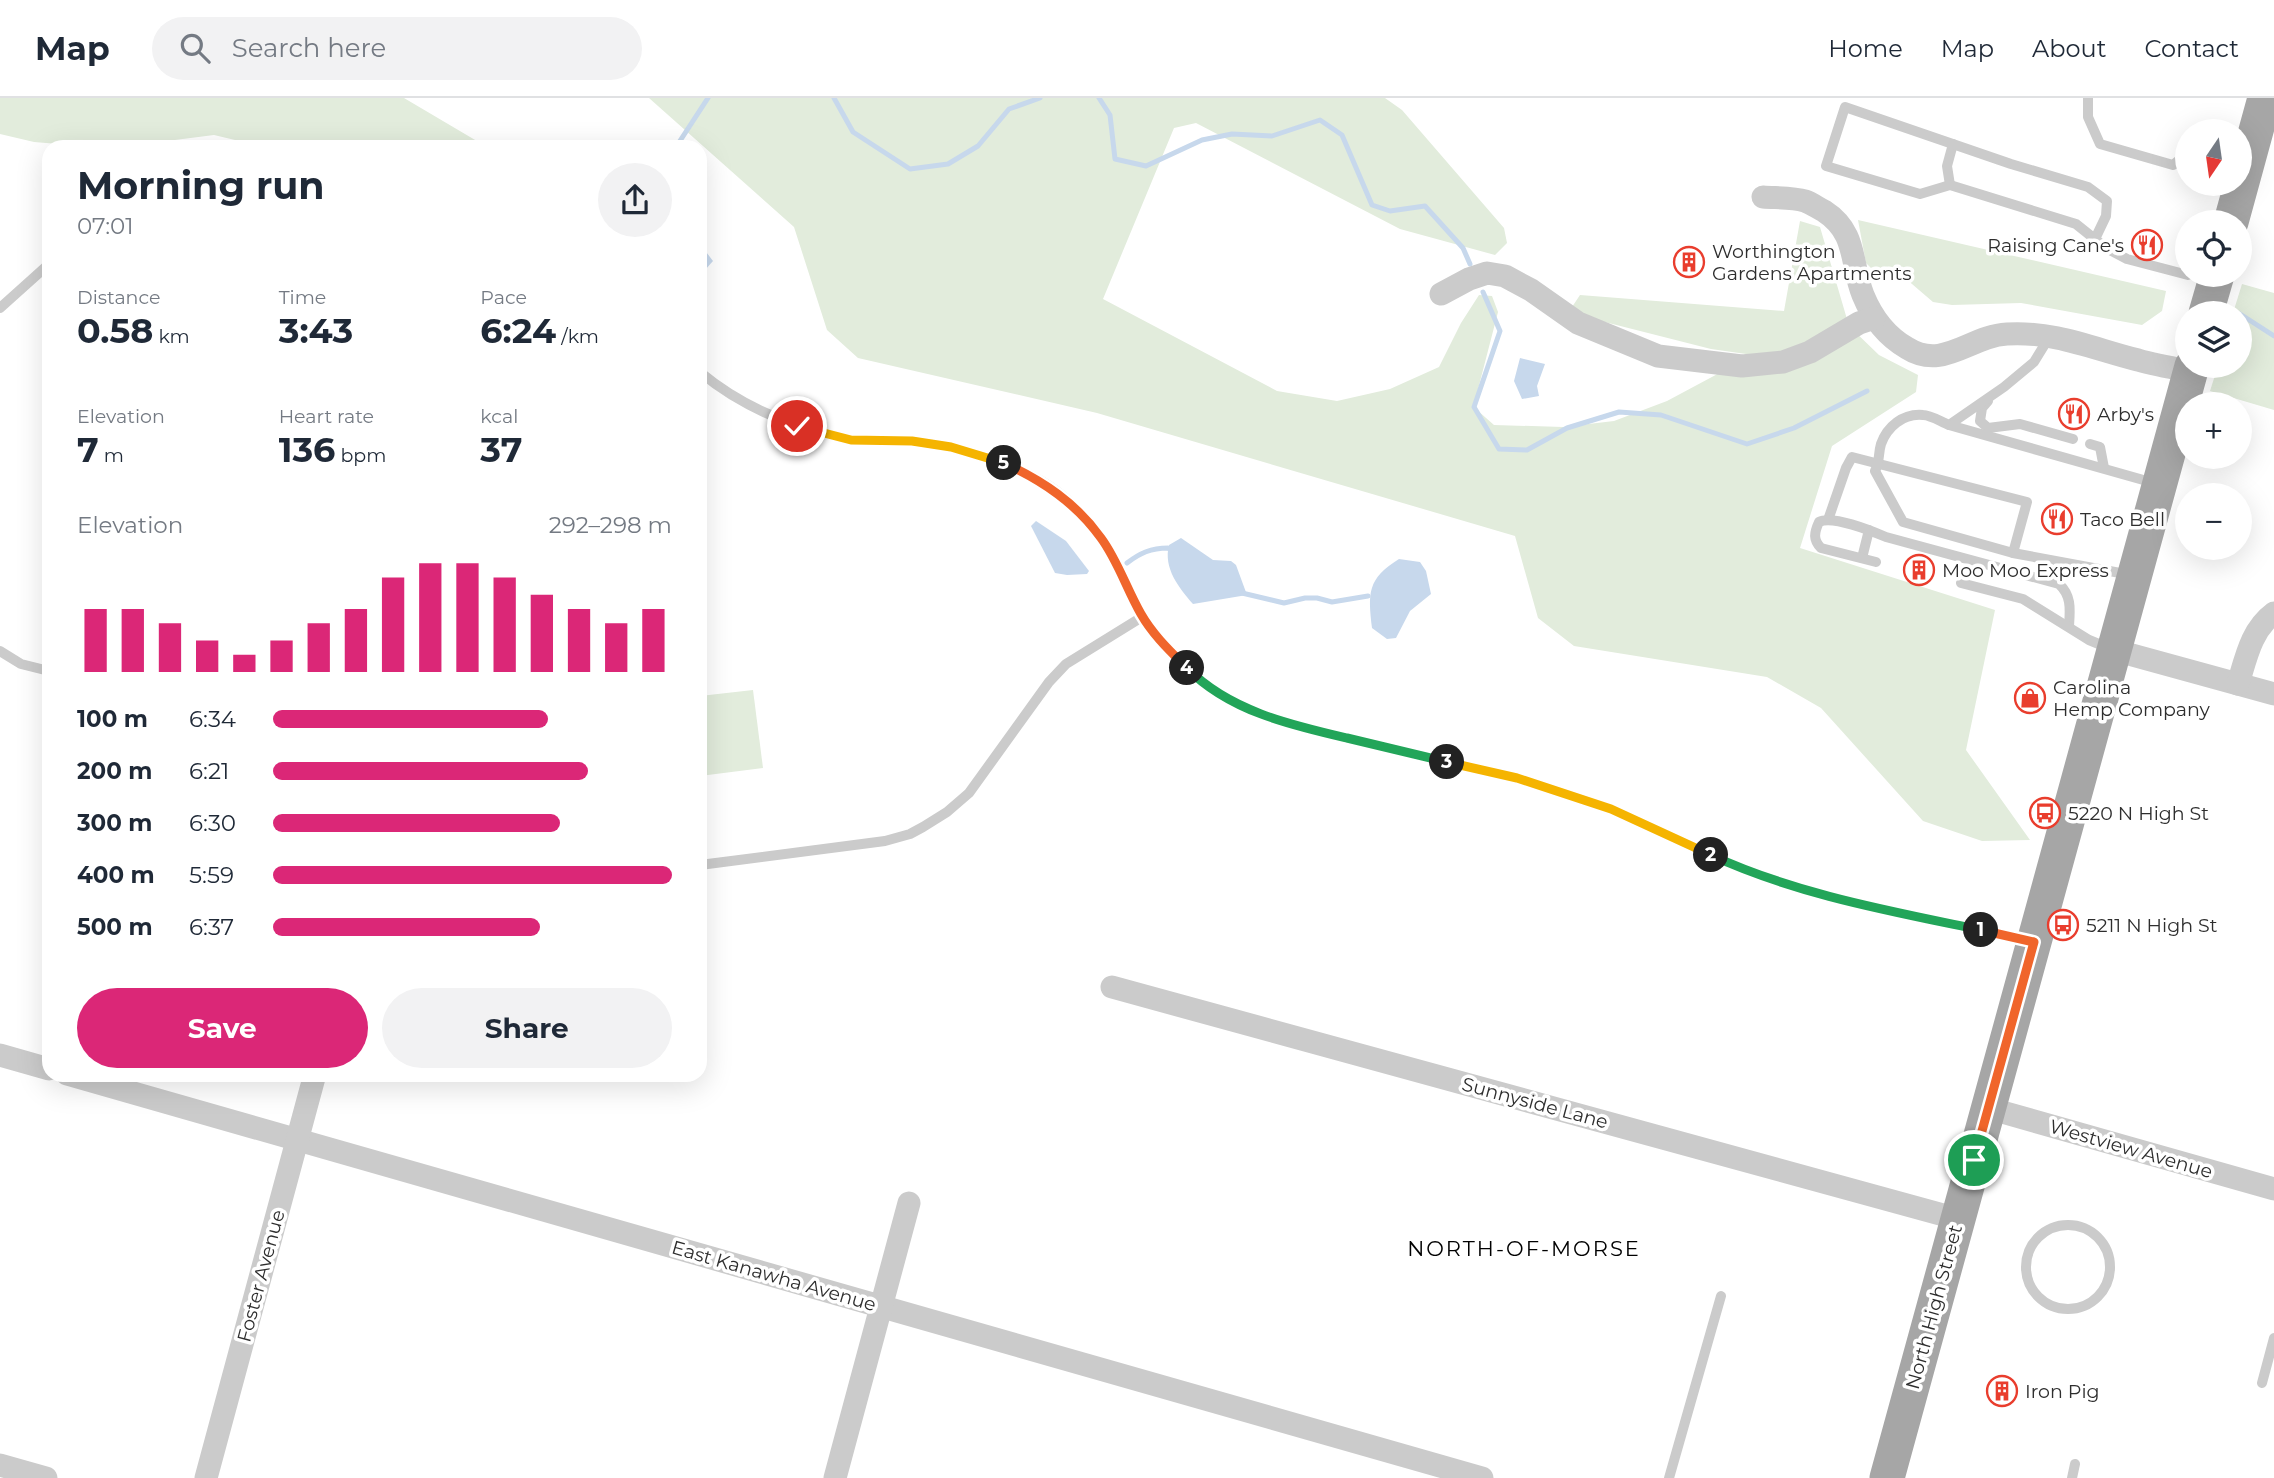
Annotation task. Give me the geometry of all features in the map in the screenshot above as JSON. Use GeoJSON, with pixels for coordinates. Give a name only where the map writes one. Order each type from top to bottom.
{"type":"FeatureCollection","features":[{"type":"Feature","properties":{"kind":"main road"},"geometry":{"type":"LineString","coordinates":[[2234,210],[2265,98]]}},
{"type":"Feature","properties":{"kind":"main road","name":"North High Street"},"geometry":{"type":"LineString","coordinates":[[1887,1478],[2188,378]]}},
{"type":"Feature","properties":{"kind":"street"},"geometry":{"type":"LineString","coordinates":[[1763,197],[1806,201],[1827,213],[1842,226],[1852,248],[1862,293],[1874,318],[1896,341],[1922,357],[1942,356],[1991,336],[2008,334],[2050,336],[2083,343],[2138,361],[2175,367]]}},
{"type":"Feature","properties":{"kind":"street"},"geometry":{"type":"LineString","coordinates":[[1441,294],[1487,273],[1505,276],[1531,290],[1578,323],[1658,356],[1742,366],[1783,362],[1810,352],[1859,323],[1874,318]]}},
{"type":"Feature","properties":{"kind":"street"},"geometry":{"type":"LineString","coordinates":[[2238,684],[2252,639],[2263,621],[2274,613]]}},
{"type":"Feature","properties":{"kind":"street"},"geometry":{"type":"LineString","coordinates":[[2114,650],[2274,694]]}},
{"type":"Feature","properties":{"kind":"street","name":"Sunnyside Lane"},"geometry":{"type":"LineString","coordinates":[[1112,987],[1958,1219]]}},
{"type":"Feature","properties":{"kind":"street"},"geometry":{"type":"LineString","coordinates":[[0,1055],[42,1067]]}},
{"type":"Feature","properties":{"kind":"street","name":"East Kanawha Avenue"},"geometry":{"type":"LineString","coordinates":[[95,1082],[1482,1478]]}},
{"type":"Feature","properties":{"kind":"street","name":"Foster Avenue"},"geometry":{"type":"LineString","coordinates":[[206,1478],[313,1082]]}},
{"type":"Feature","properties":{"kind":"street","name":"Westview Avenue"},"geometry":{"type":"LineString","coordinates":[[1988,1108],[2274,1189]]}},
{"type":"Feature","properties":{"kind":"street"},"geometry":{"type":"LineString","coordinates":[[835,1478],[908,1203]]}},
{"type":"Feature","properties":{"kind":"street"},"geometry":{"type":"LineString","coordinates":[[0,1465],[46,1478]]}},
{"type":"Feature","properties":{"kind":"lane"},"geometry":{"type":"LineString","coordinates":[[2088,98],[2088,117],[2099,144],[2175,163]]}},
{"type":"Feature","properties":{"kind":"lane"},"geometry":{"type":"LineString","coordinates":[[2095,239],[2106,216],[2107,201],[2088,187],[1845,107],[1826,166],[1920,194],[1950,185],[2076,224],[2106,248],[2127,259],[2175,275]]}},
{"type":"Feature","properties":{"kind":"lane"},"geometry":{"type":"LineString","coordinates":[[1950,185],[1947,166],[1953,144]]}},
{"type":"Feature","properties":{"kind":"lane"},"geometry":{"type":"LineString","coordinates":[[0,308],[42,270]]}},
{"type":"Feature","properties":{"kind":"lane"},"geometry":{"type":"LineString","coordinates":[[1948,425],[2034,362],[2050,336]]}},
{"type":"Feature","properties":{"kind":"lane"},"geometry":{"type":"LineString","coordinates":[[707,379],[722,391],[755,409],[797,426],[851,440],[912,441],[951,447],[1000,462],[1037,478],[1075,506],[1102,539],[1142,617],[1166,647],[1193,674],[1223,695],[1258,713],[1297,726],[1517,778],[1611,809],[1717,858],[1786,884],[2034,942]]}},
{"type":"Feature","properties":{"kind":"lane"},"geometry":{"type":"LineString","coordinates":[[2000,389],[1982,408],[1980,421],[1988,428],[2020,424],[2073,439]]}},
{"type":"Feature","properties":{"kind":"lane"},"geometry":{"type":"LineString","coordinates":[[2134,575],[2013,553],[1903,522],[1875,471],[1880,463],[1880,448],[1886,432],[1903,417],[1924,414],[1948,425],[2159,484]]}},
{"type":"Feature","properties":{"kind":"lane"},"geometry":{"type":"LineString","coordinates":[[2090,444],[2100,447],[2104,468]]}},
{"type":"Feature","properties":{"kind":"lane"},"geometry":{"type":"LineString","coordinates":[[1828,520],[1852,457],[2027,502],[2013,553]]}},
{"type":"Feature","properties":{"kind":"lane"},"geometry":{"type":"LineString","coordinates":[[1876,562],[1821,548],[1815,542],[1819,522],[1828,520],[1869,530],[2059,584],[2066,590],[2069,599],[2069,626]]}},
{"type":"Feature","properties":{"kind":"lane"},"geometry":{"type":"LineString","coordinates":[[1862,558],[1869,530]]}},
{"type":"Feature","properties":{"kind":"lane"},"geometry":{"type":"LineString","coordinates":[[1973,586],[1979,563]]}},
{"type":"Feature","properties":{"kind":"lane"},"geometry":{"type":"LineString","coordinates":[[1961,583],[2023,599],[2089,640],[2114,650]]}},
{"type":"Feature","properties":{"kind":"lane"},"geometry":{"type":"LineString","coordinates":[[707,864],[885,842],[923,827],[969,793],[1049,682],[1066,664],[1142,617]]}},
{"type":"Feature","properties":{"kind":"lane"},"geometry":{"type":"LineString","coordinates":[[0,652],[21,664],[42,669]]}},
{"type":"Feature","properties":{"kind":"lane"},"geometry":{"type":"LineString","coordinates":[[2061,1225],[2076,1225],[2100,1238],[2108,1250],[2111,1264],[2109,1278],[2094,1301],[2068,1309],[2054,1306],[2042,1300],[2033,1290],[2026,1263],[2030,1250],[2037,1238],[2048,1230],[2061,1225]]}},
{"type":"Feature","properties":{"kind":"lane"},"geometry":{"type":"LineString","coordinates":[[1669,1478],[1721,1296]]}},
{"type":"Feature","properties":{"kind":"lane"},"geometry":{"type":"LineString","coordinates":[[2262,1383],[2274,1338]]}},
{"type":"Feature","properties":{"kind":"lane"},"geometry":{"type":"LineString","coordinates":[[2072,1478],[2075,1464]]}},
{"type":"Feature","properties":{"kind":"green space"},"geometry":{"type":"Polygon","coordinates":[[[0,98],[404,98],[475,140],[235,140],[214,135],[175,140],[42,140],[42,143],[0,134],[0,98]]]}},
{"type":"Feature","properties":{"kind":"green space"},"geometry":{"type":"Polygon","coordinates":[[[649,98],[1385,98],[1402,110],[1504,228],[1507,243],[1495,255],[1400,229],[1196,123],[1174,128],[1103,299],[1277,391],[1337,401],[1390,389],[1439,367],[1461,323],[1479,295],[1492,296],[1498,312],[1476,397],[1477,410],[1494,425],[1563,427],[1614,421],[1667,401],[1753,355],[1711,349],[1585,317],[1572,307],[1580,295],[1784,311],[1800,221],[1820,227],[1849,326],[1879,355],[1918,375],[1916,392],[1832,446],[1800,548],[1995,610],[1966,750],[2030,840],[1982,841],[1923,821],[1821,708],[1767,677],[1574,646],[1538,618],[1515,536],[1097,413],[858,358],[827,330],[794,227],[707,150],[707,140],[696,140],[649,98]]]}},
{"type":"Feature","properties":{"kind":"green space"},"geometry":{"type":"Polygon","coordinates":[[[1858,220],[2166,291],[2162,311],[2142,325],[2021,303],[1952,305],[1933,302],[1905,278],[1874,271],[1866,263],[1858,220]]]}},
{"type":"Feature","properties":{"kind":"green space"},"geometry":{"type":"Polygon","coordinates":[[[2241,287],[2252,287],[2274,293],[2274,410],[2252,403],[2252,392],[2210,391],[2214,378],[2252,378],[2252,301],[2237,301],[2241,287]]]}},
{"type":"Feature","properties":{"kind":"green space"},"geometry":{"type":"Polygon","coordinates":[[[753,690],[763,768],[707,775],[707,695],[753,690]]]}},
{"type":"Feature","properties":{"kind":"water"},"geometry":{"type":"Polygon","coordinates":[[[707,253],[713,261],[707,268],[707,253]]]}},
{"type":"Feature","properties":{"kind":"water"},"geometry":{"type":"Polygon","coordinates":[[[1520,358],[1545,364],[1537,386],[1539,396],[1522,399],[1514,381],[1520,358]]]}},
{"type":"Feature","properties":{"kind":"water"},"geometry":{"type":"Polygon","coordinates":[[[1036,521],[1066,541],[1089,571],[1087,574],[1055,573],[1031,526],[1036,521]]]}},
{"type":"Feature","properties":{"kind":"water"},"geometry":{"type":"Polygon","coordinates":[[[1181,538],[1213,560],[1231,561],[1236,565],[1247,595],[1193,604],[1178,584],[1168,562],[1169,545],[1181,538]]]}},
{"type":"Feature","properties":{"kind":"water"},"geometry":{"type":"Polygon","coordinates":[[[1399,559],[1420,562],[1426,571],[1431,594],[1410,611],[1396,638],[1387,639],[1372,628],[1370,596],[1375,580],[1399,559]]]}},
{"type":"Feature","properties":{"kind":"waterway"},"geometry":{"type":"LineString","coordinates":[[681,140],[708,98]]}},
{"type":"Feature","properties":{"kind":"waterway"},"geometry":{"type":"LineString","coordinates":[[834,98],[853,132],[910,169],[948,164],[978,146],[1009,109],[1040,98]]}},
{"type":"Feature","properties":{"kind":"waterway"},"geometry":{"type":"LineString","coordinates":[[1099,98],[1110,115],[1115,159],[1146,166],[1202,140],[1232,134],[1272,136],[1320,120],[1342,135],[1372,205],[1390,211],[1425,206],[1463,248],[1470,264]]}},
{"type":"Feature","properties":{"kind":"waterway"},"geometry":{"type":"LineString","coordinates":[[1483,292],[1500,331],[1474,407],[1499,449],[1527,450],[1567,428],[1619,412],[1661,415],[1747,444],[1794,428],[1867,391]]}},
{"type":"Feature","properties":{"kind":"waterway"},"geometry":{"type":"LineString","coordinates":[[2252,322],[2274,336]]}},
{"type":"Feature","properties":{"kind":"waterway"},"geometry":{"type":"LineString","coordinates":[[1127,563],[1151,550],[1168,548],[1172,551]]}},
{"type":"Feature","properties":{"kind":"waterway"},"geometry":{"type":"LineString","coordinates":[[1242,593],[1284,603],[1305,598],[1332,602],[1368,596]]}},
{"type":"Feature","properties":{"kind":"place","name":"Raising Cane's"},"geometry":{"type":"Point","coordinates":[2147,245]}},
{"type":"Feature","properties":{"kind":"place","name":"Worthington Gardens Apartments"},"geometry":{"type":"Point","coordinates":[1689,262]}},
{"type":"Feature","properties":{"kind":"place","name":"Arby's"},"geometry":{"type":"Point","coordinates":[2074,414]}},
{"type":"Feature","properties":{"kind":"place","name":"Taco Bell"},"geometry":{"type":"Point","coordinates":[2057,519]}},
{"type":"Feature","properties":{"kind":"place","name":"Moo Moo Express"},"geometry":{"type":"Point","coordinates":[1919,570]}},
{"type":"Feature","properties":{"kind":"place","name":"Carolina Hemp Company"},"geometry":{"type":"Point","coordinates":[2030,698]}},
{"type":"Feature","properties":{"kind":"place","name":"5220 N High St"},"geometry":{"type":"Point","coordinates":[2045,813]}},
{"type":"Feature","properties":{"kind":"place","name":"5211 N High St"},"geometry":{"type":"Point","coordinates":[2063,925]}},
{"type":"Feature","properties":{"kind":"place","name":"Iron Pig"},"geometry":{"type":"Point","coordinates":[2002,1391]}},
{"type":"Feature","properties":{"kind":"district","name":"NORTH-OF-MORSE"},"geometry":{"type":"Point","coordinates":[1524,1248]}},
{"type":"Feature","properties":{"kind":"route"},"geometry":{"type":"LineString","coordinates":[[797,426],[851,440],[912,441],[951,447],[1000,462],[1037,478],[1075,506],[1102,539],[1142,617],[1166,647],[1193,674],[1223,695],[1258,713],[1316,731],[1517,778],[1611,809],[1717,858],[1786,884],[2034,942],[1974,1160]]}}]}
